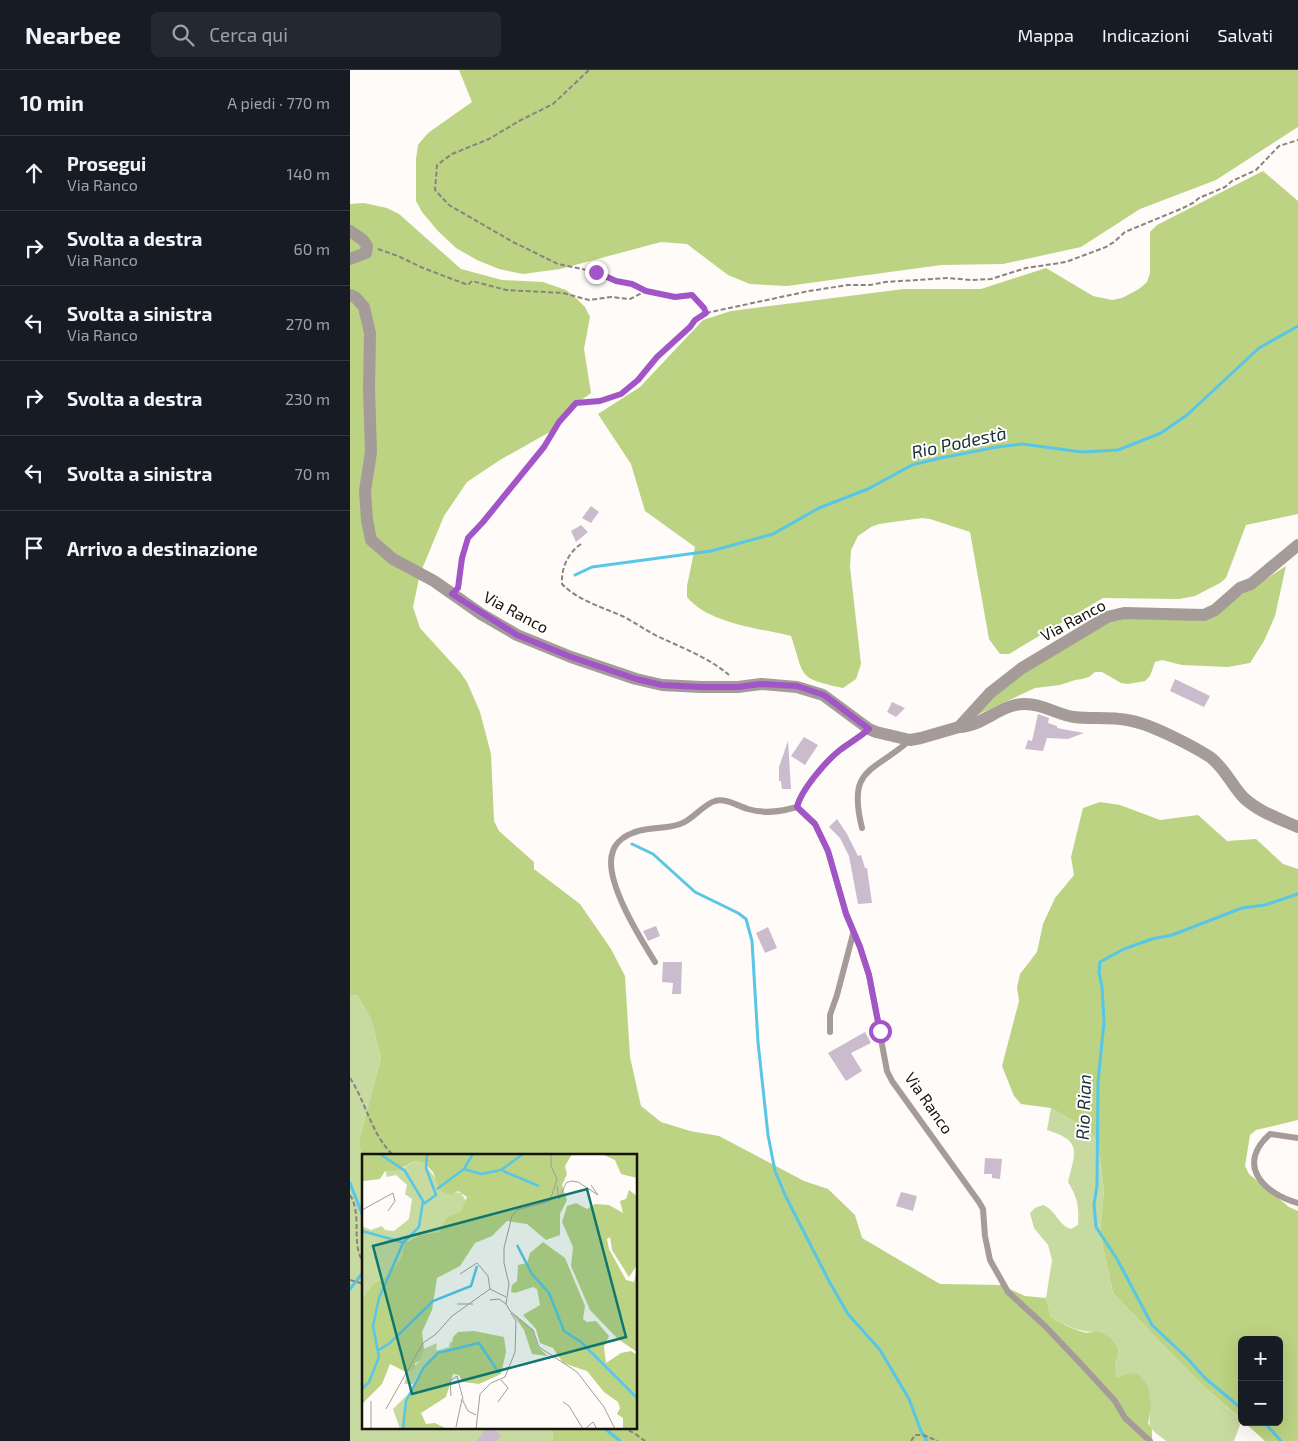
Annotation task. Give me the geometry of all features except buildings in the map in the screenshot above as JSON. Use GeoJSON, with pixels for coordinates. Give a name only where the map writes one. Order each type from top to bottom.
{"type":"FeatureCollection","features":[{"type":"Feature","properties":{"kind":"street"},"geometry":{"type":"LineString","coordinates":[[350,231],[363,240],[367,246],[366,253],[350,259]]}},
{"type":"Feature","properties":{"kind":"street","name":"Via Ranco"},"geometry":{"type":"LineString","coordinates":[[350,296],[355,298],[364,307],[370,333],[371,452],[365,491],[366,520],[370,540],[393,559],[434,581],[517,635],[571,657],[636,679],[662,685],[701,687],[738,687],[761,684],[797,686],[824,695],[869,729],[910,740],[959,727],[990,693],[1022,668],[1107,617],[1124,613],[1204,615],[1215,610],[1240,588],[1251,584],[1298,545]]}},
{"type":"Feature","properties":{"kind":"street"},"geometry":{"type":"LineString","coordinates":[[959,727],[966,727],[977,723],[1011,705],[1026,704],[1038,705],[1073,717],[1106,717],[1130,720],[1181,740],[1212,758],[1226,773],[1244,798],[1260,810],[1298,827]]}},
{"type":"Feature","properties":{"kind":"lane"},"geometry":{"type":"LineString","coordinates":[[655,962],[626,914],[617,890],[611,859],[615,846],[627,836],[637,831],[682,824],[716,801],[774,812],[797,807],[802,794],[829,761],[840,750],[869,729]]}},
{"type":"Feature","properties":{"kind":"lane"},"geometry":{"type":"LineString","coordinates":[[862,828],[856,802],[859,787],[866,773],[910,740]]}},
{"type":"Feature","properties":{"kind":"lane","name":"Via Ranco"},"geometry":{"type":"LineString","coordinates":[[797,807],[815,824],[828,851],[846,914],[869,975],[887,1071],[892,1081],[983,1209],[990,1260],[998,1276],[1008,1292],[1038,1319],[1082,1365],[1115,1401],[1125,1418],[1150,1441]]}},
{"type":"Feature","properties":{"kind":"lane"},"geometry":{"type":"LineString","coordinates":[[830,1032],[830,1015],[854,934]]}},
{"type":"Feature","properties":{"kind":"lane"},"geometry":{"type":"LineString","coordinates":[[1298,1138],[1270,1134],[1260,1143],[1254,1168],[1256,1177],[1270,1189],[1280,1196],[1298,1202]]}},
{"type":"Feature","properties":{"kind":"path"},"geometry":{"type":"LineString","coordinates":[[588,70],[553,104],[489,139],[452,154],[437,165],[435,190],[449,205],[513,242],[558,264],[596,272],[616,281],[632,284],[646,291],[675,297],[692,295],[706,313]]}},
{"type":"Feature","properties":{"kind":"path"},"geometry":{"type":"LineString","coordinates":[[452,594],[458,588],[462,558],[468,538],[544,447],[559,422],[576,403],[600,401],[621,394],[638,380],[657,357],[690,327],[695,320],[706,313],[809,290],[848,285],[870,285],[885,282],[948,278],[992,279],[1026,268],[1066,262],[1106,247],[1125,232],[1194,203],[1199,198],[1256,170],[1279,146],[1298,140]]}},
{"type":"Feature","properties":{"kind":"path"},"geometry":{"type":"LineString","coordinates":[[366,253],[377,249],[468,285],[472,281],[506,290],[563,293],[588,300],[611,297],[630,299],[646,291]]}},
{"type":"Feature","properties":{"kind":"path"},"geometry":{"type":"LineString","coordinates":[[581,544],[572,551],[562,572],[562,584],[568,590],[578,597],[622,616],[658,637],[677,644],[722,668],[732,677],[738,687]]}},
{"type":"Feature","properties":{"kind":"path"},"geometry":{"type":"LineString","coordinates":[[350,1078],[371,1124],[391,1154]]}},
{"type":"Feature","properties":{"kind":"path"},"geometry":{"type":"LineString","coordinates":[[350,1195],[358,1221],[357,1248],[362,1261]]}},
{"type":"Feature","properties":{"kind":"path"},"geometry":{"type":"LineString","coordinates":[[624,1428],[645,1441]]}},
{"type":"Feature","properties":{"kind":"path"},"geometry":{"type":"LineString","coordinates":[[911,1441],[915,1435],[923,1435],[938,1441]]}},
{"type":"Feature","properties":{"kind":"green space"},"geometry":{"type":"Polygon","coordinates":[[[459,70],[1298,70],[1298,127],[1216,180],[1140,209],[1081,247],[1003,264],[941,265],[787,286],[750,284],[728,275],[687,244],[661,242],[560,269],[523,274],[499,269],[477,260],[456,248],[438,231],[422,212],[416,201],[418,145],[428,133],[472,102],[459,70]]]}},
{"type":"Feature","properties":{"kind":"green space"},"geometry":{"type":"Polygon","coordinates":[[[1263,171],[1298,201],[1298,514],[1246,525],[1226,578],[1220,583],[1195,596],[1179,599],[1103,598],[1009,654],[1000,654],[989,639],[970,532],[922,518],[879,524],[858,536],[851,550],[850,567],[861,664],[856,679],[843,688],[817,682],[805,674],[801,668],[791,636],[735,624],[721,619],[696,606],[687,597],[687,586],[695,547],[645,511],[631,464],[598,414],[640,387],[703,320],[731,311],[904,289],[981,289],[1046,268],[1093,296],[1112,300],[1122,298],[1139,289],[1147,282],[1150,273],[1150,232],[1157,225],[1263,171]]]}},
{"type":"Feature","properties":{"kind":"green space"},"geometry":{"type":"Polygon","coordinates":[[[364,203],[387,208],[399,214],[461,269],[502,280],[543,282],[566,290],[585,307],[590,317],[584,349],[591,393],[566,411],[555,429],[500,460],[467,482],[444,516],[420,574],[413,607],[420,628],[460,672],[467,682],[480,712],[491,754],[494,821],[499,831],[534,862],[534,869],[580,904],[611,949],[625,976],[630,1057],[641,1106],[661,1122],[690,1131],[719,1136],[804,1181],[828,1189],[855,1215],[862,1238],[940,1284],[1001,1285],[1025,1296],[1046,1298],[1051,1317],[1079,1331],[1087,1333],[1099,1332],[1107,1336],[1114,1342],[1118,1351],[1115,1369],[1117,1378],[1131,1373],[1138,1374],[1148,1386],[1151,1408],[1148,1423],[1152,1429],[1152,1441],[553,1441],[552,1428],[638,1428],[638,1154],[362,1154],[362,1165],[359,1140],[381,1058],[371,1019],[357,995],[350,995],[350,204],[364,203]]]}},
{"type":"Feature","properties":{"kind":"green space"},"geometry":{"type":"Polygon","coordinates":[[[1286,566],[1275,616],[1264,641],[1250,663],[1228,667],[1182,665],[1162,660],[1155,662],[1150,676],[1145,681],[1128,684],[1121,683],[1102,672],[1095,672],[1089,677],[1060,685],[1035,688],[975,716],[1003,686],[1096,627],[1121,618],[1203,619],[1286,566]]]}},
{"type":"Feature","properties":{"kind":"green space"},"geometry":{"type":"Polygon","coordinates":[[[1100,802],[1120,805],[1160,820],[1198,815],[1227,841],[1256,839],[1283,864],[1298,869],[1298,1120],[1256,1130],[1250,1135],[1245,1166],[1249,1174],[1289,1207],[1298,1211],[1298,1441],[1265,1441],[1248,1426],[1283,1426],[1283,1336],[1238,1336],[1238,1417],[1203,1386],[1113,1293],[1100,1233],[1104,1189],[1095,1138],[1089,1130],[1051,1108],[1021,1104],[1014,1096],[1002,1066],[1019,1001],[1017,987],[1020,974],[1037,952],[1043,924],[1055,898],[1074,875],[1071,857],[1083,808],[1100,802]]]}},
{"type":"Feature","properties":{"kind":"green space"},"geometry":{"type":"Polygon","coordinates":[[[350,995],[357,995],[371,1019],[381,1058],[359,1140],[362,1165],[362,1428],[552,1428],[553,1441],[350,1441],[350,995]]]}},
{"type":"Feature","properties":{"kind":"green space"},"geometry":{"type":"Polygon","coordinates":[[[1051,1108],[1089,1130],[1095,1138],[1104,1189],[1100,1233],[1113,1293],[1203,1386],[1238,1417],[1238,1426],[1240,1426],[1234,1441],[1166,1441],[1151,1428],[1149,1420],[1151,1408],[1117,1378],[1114,1371],[1118,1354],[1100,1332],[1074,1329],[1051,1317],[1046,1298],[1052,1260],[1048,1245],[1034,1228],[1030,1213],[1035,1208],[1043,1205],[1071,1229],[1078,1225],[1078,1208],[1076,1198],[1068,1182],[1073,1163],[1074,1149],[1071,1143],[1059,1134],[1047,1130],[1051,1108]]]}},
{"type":"Feature","properties":{"kind":"waterway","name":"Rio Podestà"},"geometry":{"type":"LineString","coordinates":[[575,575],[592,567],[711,551],[773,534],[819,508],[868,489],[912,465],[941,458],[1022,444],[1082,452],[1118,450],[1161,433],[1187,415],[1259,348],[1298,326]]}},
{"type":"Feature","properties":{"kind":"waterway"},"geometry":{"type":"LineString","coordinates":[[632,844],[653,854],[695,892],[738,913],[746,919],[752,941],[758,1042],[768,1135],[775,1171],[786,1197],[830,1283],[848,1314],[880,1350],[909,1399],[921,1431],[927,1441]]}},
{"type":"Feature","properties":{"kind":"waterway","name":"Rio Rian"},"geometry":{"type":"LineString","coordinates":[[1238,1406],[1205,1378],[1152,1325],[1117,1259],[1096,1227],[1094,1204],[1097,1186],[1098,1082],[1104,1022],[1099,972],[1100,962],[1124,949],[1152,939],[1172,935],[1242,908],[1265,905],[1298,894]]}},
{"type":"Feature","properties":{"kind":"waterway"},"geometry":{"type":"LineString","coordinates":[[350,1183],[362,1214]]}},
{"type":"Feature","properties":{"kind":"waterway"},"geometry":{"type":"LineString","coordinates":[[350,1289],[362,1274]]}},
{"type":"Feature","properties":{"kind":"waterway","name":"Rio Rian"},"geometry":{"type":"LineString","coordinates":[[1268,1426],[1281,1441]]}},
{"type":"Feature","properties":{"kind":"waterway"},"geometry":{"type":"LineString","coordinates":[[604,1428],[620,1441]]}},
{"type":"Feature","properties":{"kind":"route"},"geometry":{"type":"LineString","coordinates":[[596,272],[616,281],[632,284],[646,291],[675,297],[692,295],[706,313],[695,320],[690,327],[657,357],[638,380],[621,394],[600,401],[576,403],[559,422],[544,447],[468,538],[462,558],[458,588],[452,594],[517,635],[571,657],[636,679],[662,685],[701,687],[738,687],[761,684],[797,686],[824,695],[869,729],[840,750],[829,761],[802,794],[797,807],[815,824],[828,851],[846,914],[869,975],[880,1031]]}}]}
